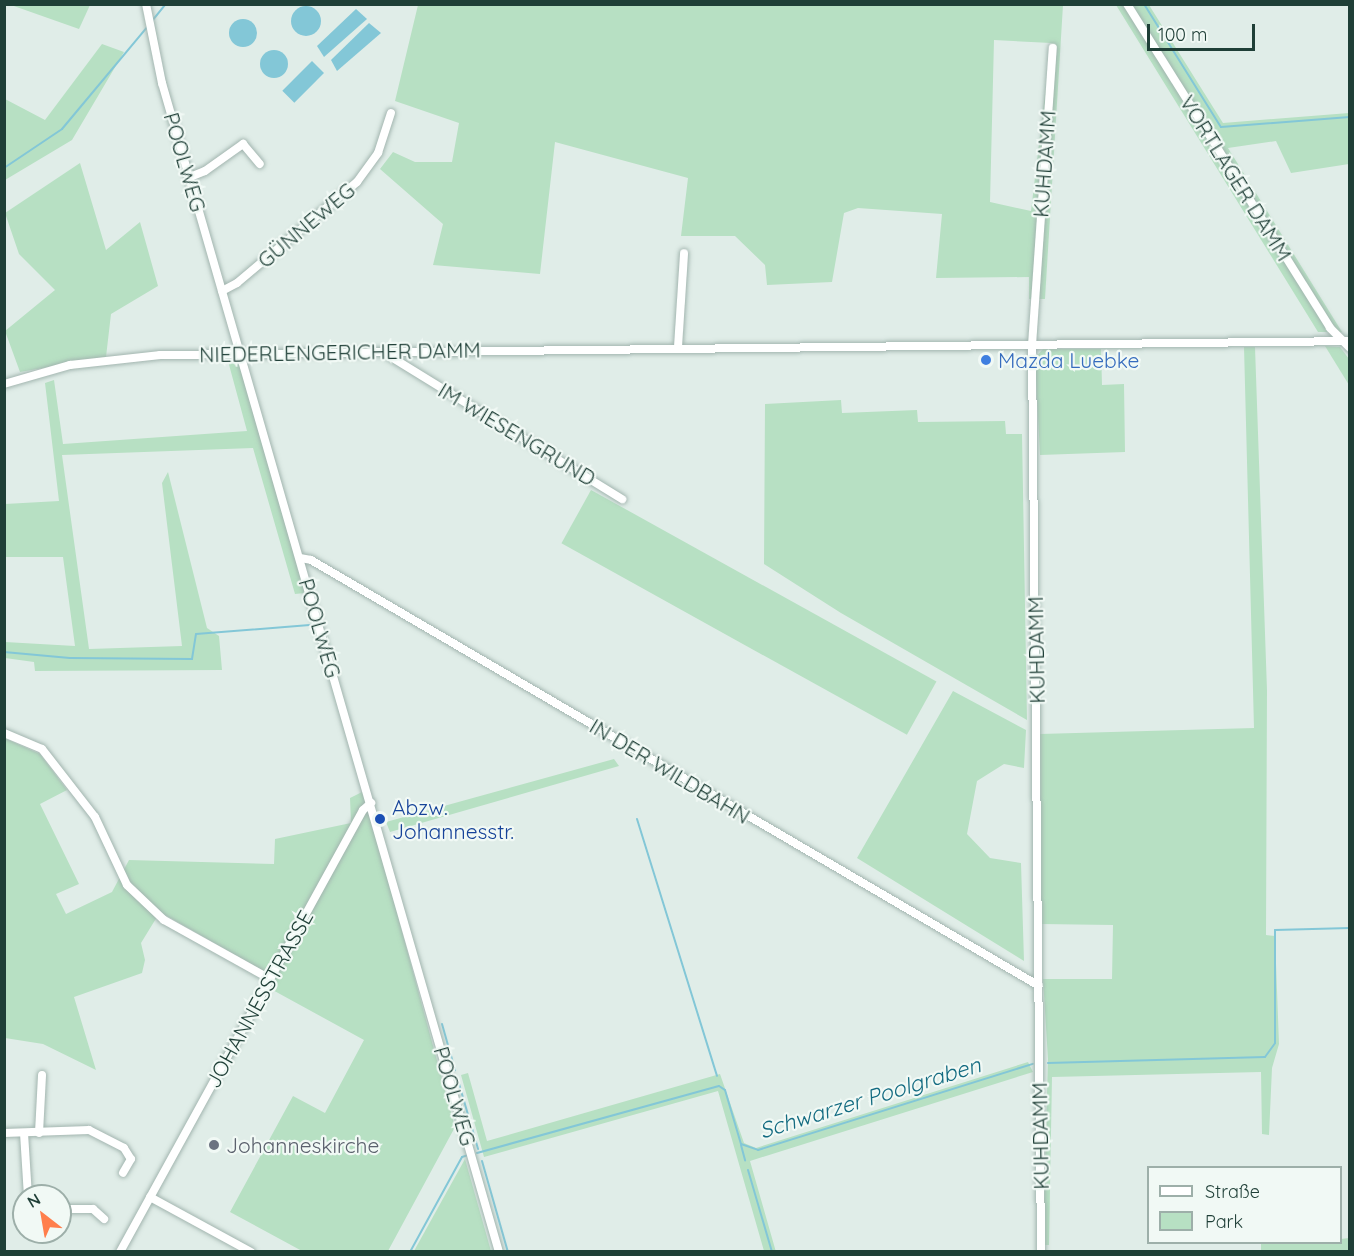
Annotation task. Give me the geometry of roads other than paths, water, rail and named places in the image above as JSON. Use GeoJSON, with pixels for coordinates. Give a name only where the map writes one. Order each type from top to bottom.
{"type":"FeatureCollection","features":[{"type":"Feature","properties":{"kind":"street","name":"POOLWEG"},"geometry":{"type":"LineString","coordinates":[[146,4],[150,35],[222,291],[500,1251]]}},
{"type":"Feature","properties":{"kind":"street","name":"VORTLAGER DAMM"},"geometry":{"type":"LineString","coordinates":[[1127,4],[1350,348]]}},
{"type":"Feature","properties":{"kind":"street","name":"KUHDAMM"},"geometry":{"type":"LineString","coordinates":[[1041,1251],[1032,345],[1053,48]]}},
{"type":"Feature","properties":{"kind":"street","name":"GÜNNEWEG"},"geometry":{"type":"LineString","coordinates":[[222,291],[237,283],[357,182],[378,153],[391,114]]}},
{"type":"Feature","properties":{"kind":"street"},"geometry":{"type":"LineString","coordinates":[[190,177],[205,171],[243,144],[260,164]]}},
{"type":"Feature","properties":{"kind":"street"},"geometry":{"type":"LineString","coordinates":[[678,347],[684,253]]}},
{"type":"Feature","properties":{"kind":"street","name":"NIEDERLENGERICHER DAMM"},"geometry":{"type":"LineString","coordinates":[[4,384],[70,365],[160,355],[678,347],[1346,341]]}},
{"type":"Feature","properties":{"kind":"street","name":"IM WIESENGRUND"},"geometry":{"type":"LineString","coordinates":[[382,351],[622,499]]}},
{"type":"Feature","properties":{"kind":"street","name":"IN DER WILDBAHN"},"geometry":{"type":"LineString","coordinates":[[300,558],[311,560],[1039,986]]}},
{"type":"Feature","properties":{"kind":"street"},"geometry":{"type":"LineString","coordinates":[[4,733],[42,749],[95,817],[127,885],[164,920],[270,979]]}},
{"type":"Feature","properties":{"kind":"street","name":"JOHANNESSTRASSE"},"geometry":{"type":"LineString","coordinates":[[120,1251],[363,810],[371,803]]}},
{"type":"Feature","properties":{"kind":"street"},"geometry":{"type":"LineString","coordinates":[[39,1134],[42,1075]]}},
{"type":"Feature","properties":{"kind":"street"},"geometry":{"type":"LineString","coordinates":[[4,1133],[39,1134],[89,1130],[124,1148],[131,1159],[123,1173]]}},
{"type":"Feature","properties":{"kind":"street"},"geometry":{"type":"LineString","coordinates":[[24,1133],[27,1184]]}},
{"type":"Feature","properties":{"kind":"street"},"geometry":{"type":"LineString","coordinates":[[150,1197],[251,1251]]}},
{"type":"Feature","properties":{"kind":"street"},"geometry":{"type":"LineString","coordinates":[[72,1209],[93,1209],[104,1219]]}},
{"type":"Feature","properties":{"kind":"water"},"geometry":{"type":"Polygon","coordinates":[[[306,6],[317,10],[321,21],[317,32],[306,36],[295,32],[291,21],[295,10],[306,6]]]}},
{"type":"Feature","properties":{"kind":"water"},"geometry":{"type":"Polygon","coordinates":[[[356,9],[367,19],[324,57],[317,46],[356,9]]]}},
{"type":"Feature","properties":{"kind":"water"},"geometry":{"type":"Polygon","coordinates":[[[243,19],[253,23],[257,33],[253,43],[243,47],[233,43],[229,33],[233,23],[243,19]]]}},
{"type":"Feature","properties":{"kind":"water"},"geometry":{"type":"Polygon","coordinates":[[[369,23],[381,33],[337,71],[331,60],[369,23]]]}},
{"type":"Feature","properties":{"kind":"water"},"geometry":{"type":"Polygon","coordinates":[[[274,50],[284,54],[288,64],[284,74],[274,78],[264,74],[260,64],[264,54],[274,50]]]}},
{"type":"Feature","properties":{"kind":"water"},"geometry":{"type":"Polygon","coordinates":[[[312,61],[324,73],[294,103],[282,91],[312,61]]]}},
{"type":"Feature","properties":{"kind":"waterway"},"geometry":{"type":"LineString","coordinates":[[152,21],[166,4]]}},
{"type":"Feature","properties":{"kind":"waterway"},"geometry":{"type":"LineString","coordinates":[[1144,4],[1221,127],[1350,117]]}},
{"type":"Feature","properties":{"kind":"waterway"},"geometry":{"type":"LineString","coordinates":[[4,168],[62,129],[148,26]]}},
{"type":"Feature","properties":{"kind":"waterway"},"geometry":{"type":"LineString","coordinates":[[4,652],[70,658],[192,659],[196,634],[310,625]]}},
{"type":"Feature","properties":{"kind":"waterway"},"geometry":{"type":"LineString","coordinates":[[637,819],[717,1076]]}},
{"type":"Feature","properties":{"kind":"waterway","name":"Schwarzer Poolgraben"},"geometry":{"type":"LineString","coordinates":[[1048,1063],[1265,1057],[1275,1043],[1275,930],[1350,928]]}},
{"type":"Feature","properties":{"kind":"waterway"},"geometry":{"type":"LineString","coordinates":[[442,1024],[455,1070]]}},
{"type":"Feature","properties":{"kind":"waterway","name":"Schwarzer Poolgraben"},"geometry":{"type":"LineString","coordinates":[[477,1153],[719,1086],[725,1090],[741,1144],[758,1150],[1033,1064]]}},
{"type":"Feature","properties":{"kind":"waterway"},"geometry":{"type":"LineString","coordinates":[[457,1077],[478,1149]]}},
{"type":"Feature","properties":{"kind":"waterway"},"geometry":{"type":"LineString","coordinates":[[741,1145],[745,1160]]}},
{"type":"Feature","properties":{"kind":"waterway","name":"Schwarzer Poolgraben"},"geometry":{"type":"LineString","coordinates":[[410,1252],[462,1157],[468,1155]]}},
{"type":"Feature","properties":{"kind":"waterway"},"geometry":{"type":"LineString","coordinates":[[482,1161],[508,1252]]}},
{"type":"Feature","properties":{"kind":"waterway"},"geometry":{"type":"LineString","coordinates":[[748,1170],[772,1252]]}},
{"type":"Feature","properties":{"kind":"place","name":"Mazda Luebke"},"geometry":{"type":"Point","coordinates":[986,360]}},
{"type":"Feature","properties":{"kind":"place","name":"Abzw. Johannesstr."},"geometry":{"type":"Point","coordinates":[380,819]}},
{"type":"Feature","properties":{"kind":"place","name":"Johanneskirche"},"geometry":{"type":"Point","coordinates":[214,1145]}}]}
